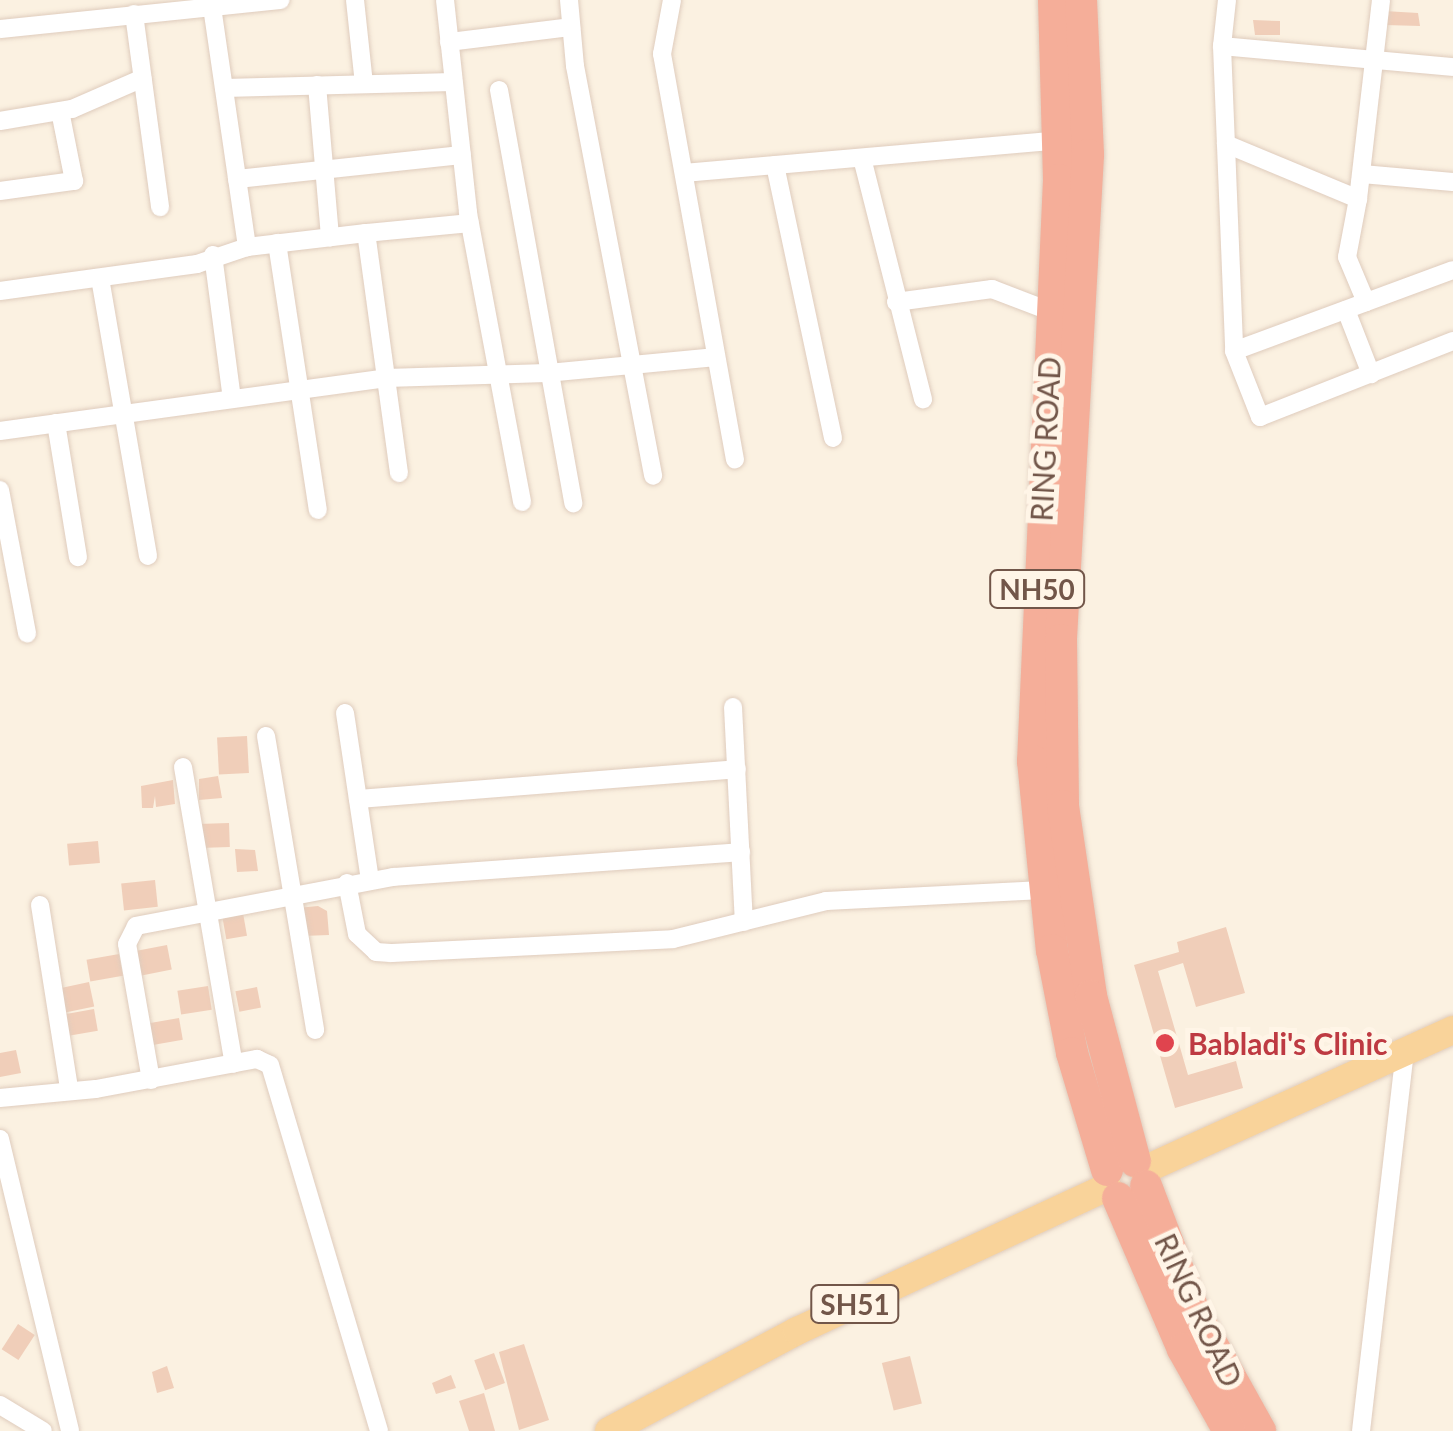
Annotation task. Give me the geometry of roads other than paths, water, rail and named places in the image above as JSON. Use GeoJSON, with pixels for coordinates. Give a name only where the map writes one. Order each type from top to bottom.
{"type":"FeatureCollection","features":[{"type":"Feature","properties":{"kind":"highway","name":"RING ROAD"},"geometry":{"type":"LineString","coordinates":[[1054,0],[1059,140],[1034,632],[1033,762],[1043,890],[1072,1054],[1126,1179],[1260,1431]]}},
{"type":"Feature","properties":{"kind":"highway","name":"RING ROAD"},"geometry":{"type":"LineString","coordinates":[[1081,0],[1088,155],[1065,542],[1063,806],[1091,996],[1126,1179],[1183,1349],[1230,1431]]}},
{"type":"Feature","properties":{"kind":"main road","name":"SH51"},"geometry":{"type":"LineString","coordinates":[[609,1431],[797,1330],[1453,1030]]}},
{"type":"Feature","properties":{"kind":"street"},"geometry":{"type":"LineString","coordinates":[[83,0],[85,20]]}},
{"type":"Feature","properties":{"kind":"street"},"geometry":{"type":"LineString","coordinates":[[0,29],[212,3],[281,0]]}},
{"type":"Feature","properties":{"kind":"street"},"geometry":{"type":"LineString","coordinates":[[356,0],[364,84]]}},
{"type":"Feature","properties":{"kind":"street"},"geometry":{"type":"LineString","coordinates":[[444,0],[470,223],[522,502]]}},
{"type":"Feature","properties":{"kind":"street"},"geometry":{"type":"LineString","coordinates":[[569,0],[653,476]]}},
{"type":"Feature","properties":{"kind":"street"},"geometry":{"type":"LineString","coordinates":[[672,0],[662,54],[735,459]]}},
{"type":"Feature","properties":{"kind":"street"},"geometry":{"type":"LineString","coordinates":[[1226,0],[1222,46],[1234,352],[1260,416],[1453,341]]}},
{"type":"Feature","properties":{"kind":"street"},"geometry":{"type":"LineString","coordinates":[[1366,302],[1347,257],[1377,60],[1380,0]]}},
{"type":"Feature","properties":{"kind":"street"},"geometry":{"type":"LineString","coordinates":[[212,3],[247,247]]}},
{"type":"Feature","properties":{"kind":"street"},"geometry":{"type":"LineString","coordinates":[[134,14],[160,207]]}},
{"type":"Feature","properties":{"kind":"street"},"geometry":{"type":"LineString","coordinates":[[449,42],[571,27]]}},
{"type":"Feature","properties":{"kind":"street"},"geometry":{"type":"LineString","coordinates":[[1222,46],[1453,68]]}},
{"type":"Feature","properties":{"kind":"street"},"geometry":{"type":"LineString","coordinates":[[0,122],[60,111],[142,78]]}},
{"type":"Feature","properties":{"kind":"street"},"geometry":{"type":"LineString","coordinates":[[224,88],[453,82]]}},
{"type":"Feature","properties":{"kind":"street"},"geometry":{"type":"LineString","coordinates":[[317,85],[330,238]]}},
{"type":"Feature","properties":{"kind":"street"},"geometry":{"type":"LineString","coordinates":[[499,90],[572,503]]}},
{"type":"Feature","properties":{"kind":"street"},"geometry":{"type":"LineString","coordinates":[[0,190],[74,181],[60,111]]}},
{"type":"Feature","properties":{"kind":"street"},"geometry":{"type":"LineString","coordinates":[[684,173],[1059,140]]}},
{"type":"Feature","properties":{"kind":"street"},"geometry":{"type":"LineString","coordinates":[[1226,144],[1358,199]]}},
{"type":"Feature","properties":{"kind":"street"},"geometry":{"type":"LineString","coordinates":[[237,179],[462,155]]}},
{"type":"Feature","properties":{"kind":"street"},"geometry":{"type":"LineString","coordinates":[[862,158],[922,399]]}},
{"type":"Feature","properties":{"kind":"street"},"geometry":{"type":"LineString","coordinates":[[775,165],[833,438]]}},
{"type":"Feature","properties":{"kind":"street"},"geometry":{"type":"LineString","coordinates":[[1362,174],[1453,182]]}},
{"type":"Feature","properties":{"kind":"street"},"geometry":{"type":"LineString","coordinates":[[0,291],[198,264],[213,255],[247,247],[470,223]]}},
{"type":"Feature","properties":{"kind":"street"},"geometry":{"type":"LineString","coordinates":[[366,234],[399,473]]}},
{"type":"Feature","properties":{"kind":"street"},"geometry":{"type":"LineString","coordinates":[[277,243],[318,510]]}},
{"type":"Feature","properties":{"kind":"street"},"geometry":{"type":"LineString","coordinates":[[213,255],[232,399]]}},
{"type":"Feature","properties":{"kind":"street"},"geometry":{"type":"LineString","coordinates":[[1234,352],[1453,270]]}},
{"type":"Feature","properties":{"kind":"street"},"geometry":{"type":"LineString","coordinates":[[100,278],[120,414],[148,556]]}},
{"type":"Feature","properties":{"kind":"street"},"geometry":{"type":"LineString","coordinates":[[896,302],[992,290],[1052,312]]}},
{"type":"Feature","properties":{"kind":"street"},"geometry":{"type":"LineString","coordinates":[[1346,310],[1370,374]]}},
{"type":"Feature","properties":{"kind":"street"},"geometry":{"type":"LineString","coordinates":[[0,431],[386,378],[547,373],[716,357]]}},
{"type":"Feature","properties":{"kind":"street"},"geometry":{"type":"LineString","coordinates":[[56,423],[78,557]]}},
{"type":"Feature","properties":{"kind":"street"},"geometry":{"type":"LineString","coordinates":[[0,490],[28,634]]}},
{"type":"Feature","properties":{"kind":"street"},"geometry":{"type":"LineString","coordinates":[[733,707],[744,922]]}},
{"type":"Feature","properties":{"kind":"street"},"geometry":{"type":"LineString","coordinates":[[345,714],[370,880]]}},
{"type":"Feature","properties":{"kind":"street"},"geometry":{"type":"LineString","coordinates":[[266,736],[316,1030]]}},
{"type":"Feature","properties":{"kind":"street"},"geometry":{"type":"LineString","coordinates":[[183,767],[234,1064]]}},
{"type":"Feature","properties":{"kind":"street"},"geometry":{"type":"LineString","coordinates":[[358,799],[736,769]]}},
{"type":"Feature","properties":{"kind":"street"},"geometry":{"type":"LineString","coordinates":[[151,1080],[127,937],[136,926],[370,880],[740,852]]}},
{"type":"Feature","properties":{"kind":"street"},"geometry":{"type":"LineString","coordinates":[[348,883],[357,934],[376,952],[673,939],[844,899],[1043,890]]}},
{"type":"Feature","properties":{"kind":"street"},"geometry":{"type":"LineString","coordinates":[[40,905],[68,1089]]}},
{"type":"Feature","properties":{"kind":"street"},"geometry":{"type":"LineString","coordinates":[[1361,1431],[1406,1052]]}},
{"type":"Feature","properties":{"kind":"street"},"geometry":{"type":"LineString","coordinates":[[0,1098],[151,1080],[257,1060],[272,1069],[378,1431]]}},
{"type":"Feature","properties":{"kind":"street"},"geometry":{"type":"LineString","coordinates":[[0,1139],[70,1431]]}},
{"type":"Feature","properties":{"kind":"street"},"geometry":{"type":"LineString","coordinates":[[0,1405],[36,1429]]}},
{"type":"Feature","properties":{"kind":"place","name":"Babladi's Clinic"},"geometry":{"type":"Point","coordinates":[1165,1043]}}]}
